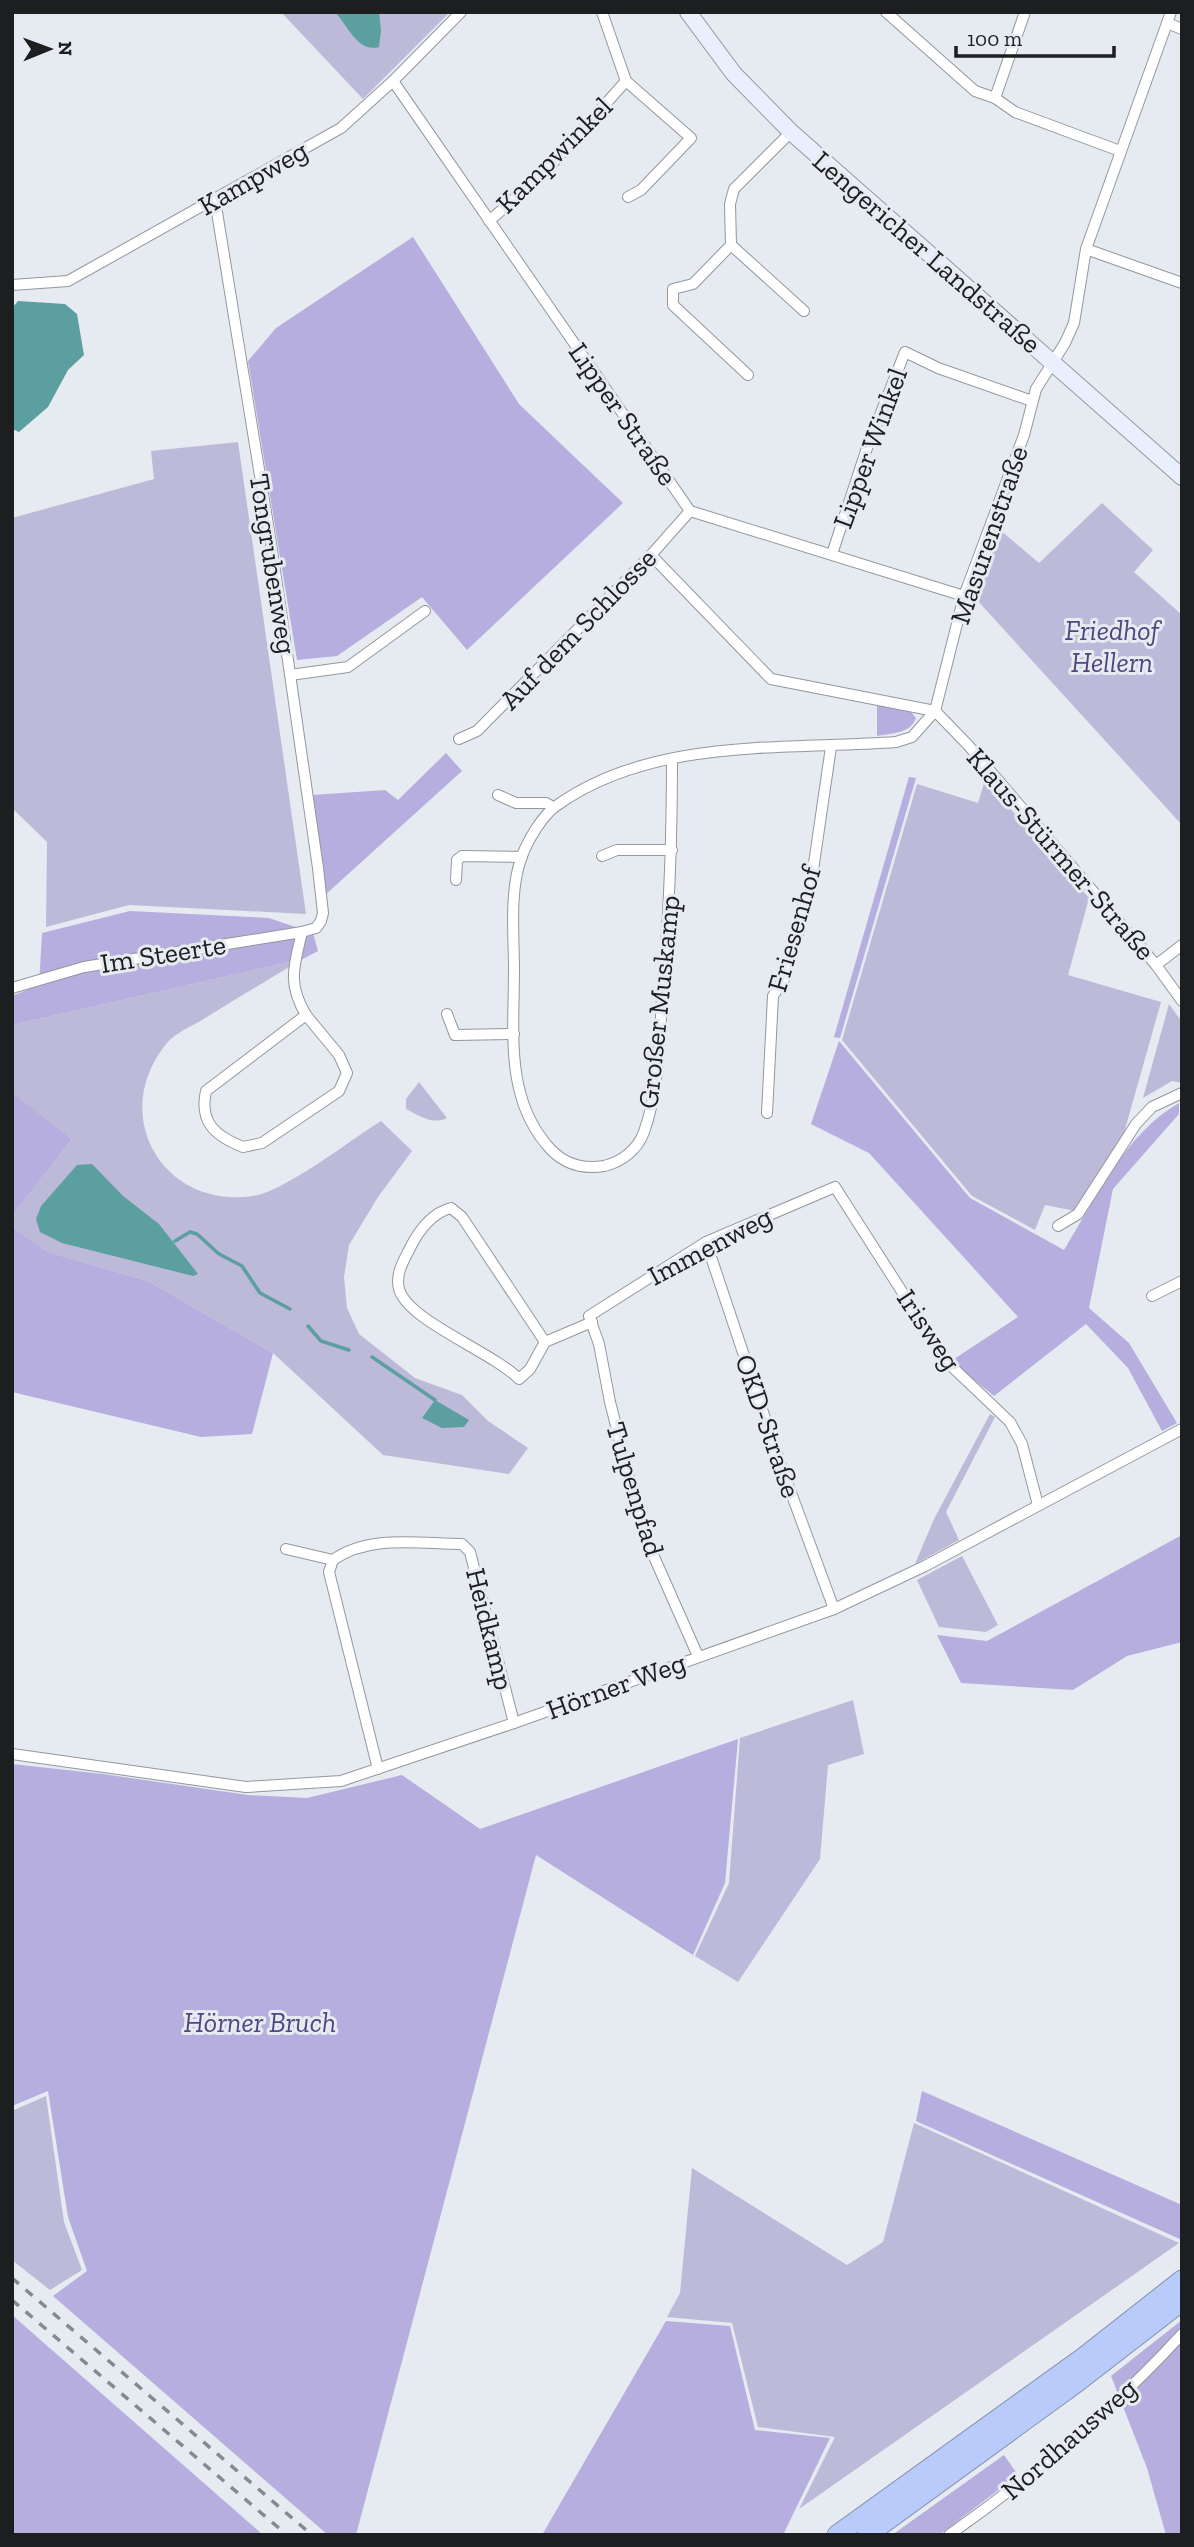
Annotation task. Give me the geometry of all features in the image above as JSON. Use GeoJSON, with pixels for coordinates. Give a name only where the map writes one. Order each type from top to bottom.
{"type":"FeatureCollection","features":[{"type":"Feature","properties":{"kind":"highway"},"geometry":{"type":"LineString","coordinates":[[837,2535],[1084,2357],[1182,2280]]}},
{"type":"Feature","properties":{"kind":"highway"},"geometry":{"type":"LineString","coordinates":[[867,2535],[1076,2384],[1182,2301]]}},
{"type":"Feature","properties":{"kind":"main road","name":"Lengericher Landstraße"},"geometry":{"type":"LineString","coordinates":[[688,12],[734,74],[791,132],[1182,477]]}},
{"type":"Feature","properties":{"kind":"street","name":"Kampweg"},"geometry":{"type":"LineString","coordinates":[[12,285],[68,281],[341,128],[393,81],[461,12]]}},
{"type":"Feature","properties":{"kind":"street","name":"Kampwinkel"},"geometry":{"type":"LineString","coordinates":[[489,221],[542,175],[626,81],[602,12]]}},
{"type":"Feature","properties":{"kind":"street"},"geometry":{"type":"LineString","coordinates":[[886,12],[975,90],[995,98],[1015,112],[1120,151]]}},
{"type":"Feature","properties":{"kind":"street"},"geometry":{"type":"LineString","coordinates":[[995,98],[1025,12]]}},
{"type":"Feature","properties":{"kind":"street"},"geometry":{"type":"LineString","coordinates":[[1169,18],[1182,29]]}},
{"type":"Feature","properties":{"kind":"street","name":"Masurenstraße"},"geometry":{"type":"LineString","coordinates":[[935,711],[964,596],[1024,435],[1040,379],[1065,343],[1074,323],[1086,249],[1169,18]]}},
{"type":"Feature","properties":{"kind":"street","name":"Lipper Straße"},"geometry":{"type":"LineString","coordinates":[[393,81],[690,510],[964,596]]}},
{"type":"Feature","properties":{"kind":"street"},"geometry":{"type":"LineString","coordinates":[[626,81],[691,138],[641,190],[628,197]]}},
{"type":"Feature","properties":{"kind":"street"},"geometry":{"type":"LineString","coordinates":[[748,375],[673,305],[673,289],[693,284],[731,245],[730,204],[734,190],[791,132]]}},
{"type":"Feature","properties":{"kind":"street","name":"Tongrubenweg"},"geometry":{"type":"LineString","coordinates":[[215,200],[290,675],[323,913],[316,928]]}},
{"type":"Feature","properties":{"kind":"street"},"geometry":{"type":"LineString","coordinates":[[731,245],[804,311]]}},
{"type":"Feature","properties":{"kind":"street"},"geometry":{"type":"LineString","coordinates":[[1086,249],[1182,283]]}},
{"type":"Feature","properties":{"kind":"street","name":"Lipper Winkel"},"geometry":{"type":"LineString","coordinates":[[832,554],[867,448],[905,352],[937,368],[1032,401]]}},
{"type":"Feature","properties":{"kind":"street","name":"Auf dem Schlosse"},"geometry":{"type":"LineString","coordinates":[[459,739],[477,731],[652,555],[690,510]]}},
{"type":"Feature","properties":{"kind":"street"},"geometry":{"type":"LineString","coordinates":[[652,555],[771,679],[935,711]]}},
{"type":"Feature","properties":{"kind":"street"},"geometry":{"type":"LineString","coordinates":[[290,675],[348,667],[425,611]]}},
{"type":"Feature","properties":{"kind":"street","name":"Großer Muskamp"},"geometry":{"type":"LineString","coordinates":[[673,759],[673,850],[653,1097],[643,1135],[632,1151],[606,1166],[572,1166],[550,1150],[530,1121],[521,1098],[514,1034],[515,895],[522,857],[553,807],[600,780],[673,759],[708,751],[896,742],[912,737],[935,711]]}},
{"type":"Feature","properties":{"kind":"street","name":"Klaus-Stürmer-Straße"},"geometry":{"type":"LineString","coordinates":[[935,711],[968,745],[1156,965],[1182,1002]]}},
{"type":"Feature","properties":{"kind":"street","name":"Friesenhof"},"geometry":{"type":"LineString","coordinates":[[767,1113],[773,996],[786,976],[807,898],[831,747]]}},
{"type":"Feature","properties":{"kind":"street"},"geometry":{"type":"LineString","coordinates":[[498,795],[516,803],[546,803],[553,807]]}},
{"type":"Feature","properties":{"kind":"street"},"geometry":{"type":"LineString","coordinates":[[602,856],[617,850],[673,850]]}},
{"type":"Feature","properties":{"kind":"street"},"geometry":{"type":"LineString","coordinates":[[456,880],[457,860],[462,856],[522,857]]}},
{"type":"Feature","properties":{"kind":"street","name":"Im Steerte"},"geometry":{"type":"LineString","coordinates":[[12,988],[84,967],[316,928]]}},
{"type":"Feature","properties":{"kind":"street"},"geometry":{"type":"LineString","coordinates":[[302,932],[293,973],[295,996],[306,1015],[339,1055],[347,1073],[339,1091],[262,1143],[243,1147],[213,1132],[204,1114],[206,1091],[306,1015]]}},
{"type":"Feature","properties":{"kind":"street"},"geometry":{"type":"LineString","coordinates":[[1156,965],[1182,945]]}},
{"type":"Feature","properties":{"kind":"street"},"geometry":{"type":"LineString","coordinates":[[447,1014],[455,1035],[514,1034]]}},
{"type":"Feature","properties":{"kind":"street"},"geometry":{"type":"LineString","coordinates":[[1058,1226],[1078,1214],[1111,1157],[1152,1107],[1182,1093]]}},
{"type":"Feature","properties":{"kind":"street","name":"Immenweg"},"geometry":{"type":"LineString","coordinates":[[545,1342],[591,1319],[706,1242],[835,1187]]}},
{"type":"Feature","properties":{"kind":"street","name":"Irisweg"},"geometry":{"type":"LineString","coordinates":[[835,1187],[947,1362],[1010,1422],[1022,1444],[1038,1505]]}},
{"type":"Feature","properties":{"kind":"street"},"geometry":{"type":"LineString","coordinates":[[451,1208],[462,1217],[545,1342],[530,1369],[519,1378],[503,1363],[437,1328],[405,1301],[398,1287],[400,1268],[414,1240],[437,1212],[451,1208]]}},
{"type":"Feature","properties":{"kind":"street","name":"OKD-Straße"},"geometry":{"type":"LineString","coordinates":[[706,1242],[780,1463],[834,1609]]}},
{"type":"Feature","properties":{"kind":"street"},"geometry":{"type":"LineString","coordinates":[[1152,1296],[1182,1281]]}},
{"type":"Feature","properties":{"kind":"street","name":"Tulpenpfad"},"geometry":{"type":"LineString","coordinates":[[591,1319],[643,1532],[698,1657]]}},
{"type":"Feature","properties":{"kind":"street","name":"Hörner Weg"},"geometry":{"type":"LineString","coordinates":[[12,1754],[246,1787],[341,1781],[514,1723],[834,1609],[925,1566],[1182,1429]]}},
{"type":"Feature","properties":{"kind":"street","name":"Heidkamp"},"geometry":{"type":"LineString","coordinates":[[333,1560],[344,1552],[381,1543],[462,1545],[470,1552],[514,1723]]}},
{"type":"Feature","properties":{"kind":"street"},"geometry":{"type":"LineString","coordinates":[[286,1549],[333,1560],[329,1572],[378,1769]]}},
{"type":"Feature","properties":{"kind":"street","name":"Nordhausweg"},"geometry":{"type":"LineString","coordinates":[[949,2535],[1053,2459],[1117,2402],[1182,2334]]}},
{"type":"Feature","properties":{"kind":"green space"},"geometry":{"type":"Polygon","coordinates":[[[281,12],[450,12],[363,99],[281,12]]]}},
{"type":"Feature","properties":{"kind":"green space"},"geometry":{"type":"Polygon","coordinates":[[[413,237],[519,404],[623,503],[467,650],[422,597],[337,656],[297,660],[248,361],[276,328],[413,237]]]}},
{"type":"Feature","properties":{"kind":"green space"},"geometry":{"type":"Polygon","coordinates":[[[238,442],[306,914],[129,905],[46,927],[47,842],[12,808],[12,518],[154,479],[151,451],[238,442]]]}},
{"type":"Feature","properties":{"kind":"green space","name":"Friedhof Hellern"},"geometry":{"type":"Polygon","coordinates":[[[1102,503],[1153,550],[1134,572],[1182,615],[1182,825],[976,599],[1000,530],[1039,563],[1102,503]]]}},
{"type":"Feature","properties":{"kind":"green space"},"geometry":{"type":"Polygon","coordinates":[[[877,704],[911,712],[916,718],[905,730],[877,736],[877,704]]]}},
{"type":"Feature","properties":{"kind":"green space"},"geometry":{"type":"Polygon","coordinates":[[[446,753],[462,771],[325,895],[313,795],[385,790],[398,800],[446,753]]]}},
{"type":"Feature","properties":{"kind":"green space"},"geometry":{"type":"Polygon","coordinates":[[[909,777],[916,778],[840,1038],[834,1037],[909,777]]]}},
{"type":"Feature","properties":{"kind":"green space"},"geometry":{"type":"Polygon","coordinates":[[[985,780],[1089,898],[1068,975],[1161,1002],[1124,1133],[1075,1211],[1045,1205],[1035,1230],[972,1196],[842,1040],[917,784],[978,803],[985,780]]]}},
{"type":"Feature","properties":{"kind":"green space"},"geometry":{"type":"Polygon","coordinates":[[[130,911],[269,918],[313,933],[318,951],[303,959],[12,1025],[12,996],[39,985],[42,933],[130,911]]]}},
{"type":"Feature","properties":{"kind":"green space"},"geometry":{"type":"Polygon","coordinates":[[[303,959],[170,1039],[150,1070],[143,1099],[144,1126],[154,1151],[170,1172],[193,1188],[221,1196],[253,1196],[282,1185],[318,1164],[381,1121],[412,1151],[378,1197],[349,1245],[344,1277],[347,1308],[359,1334],[415,1378],[462,1395],[488,1421],[528,1448],[509,1474],[383,1455],[273,1353],[148,1281],[48,1252],[12,1227],[12,1216],[72,1139],[13,1095],[12,1025],[303,959]]]}},
{"type":"Feature","properties":{"kind":"green space"},"geometry":{"type":"Polygon","coordinates":[[[1169,1004],[1182,1022],[1182,1083],[1172,1081],[1143,1098],[1169,1004]]]}},
{"type":"Feature","properties":{"kind":"green space"},"geometry":{"type":"Polygon","coordinates":[[[839,1041],[970,1198],[1064,1250],[1127,1149],[1160,1116],[1179,1103],[1179,1114],[1113,1189],[1089,1308],[1129,1343],[1177,1423],[1162,1431],[1128,1368],[1086,1324],[994,1396],[951,1361],[1018,1317],[869,1153],[811,1124],[839,1041]]]}},
{"type":"Feature","properties":{"kind":"green space"},"geometry":{"type":"Polygon","coordinates":[[[419,1082],[447,1118],[431,1120],[406,1109],[406,1099],[419,1082]]]}},
{"type":"Feature","properties":{"kind":"green space"},"geometry":{"type":"Polygon","coordinates":[[[12,1093],[72,1139],[12,1216],[12,1093]]]}},
{"type":"Feature","properties":{"kind":"green space"},"geometry":{"type":"Polygon","coordinates":[[[12,1227],[48,1252],[148,1281],[273,1353],[252,1434],[201,1437],[12,1392],[12,1227]]]}},
{"type":"Feature","properties":{"kind":"green space"},"geometry":{"type":"Polygon","coordinates":[[[990,1414],[995,1417],[946,1512],[959,1540],[915,1564],[934,1519],[990,1414]]]}},
{"type":"Feature","properties":{"kind":"green space"},"geometry":{"type":"Polygon","coordinates":[[[1182,1535],[1182,1642],[1127,1656],[1073,1690],[961,1683],[937,1635],[987,1641],[1182,1535]]]}},
{"type":"Feature","properties":{"kind":"green space"},"geometry":{"type":"Polygon","coordinates":[[[962,1556],[998,1625],[986,1632],[939,1627],[917,1580],[962,1556]]]}},
{"type":"Feature","properties":{"kind":"green space"},"geometry":{"type":"Polygon","coordinates":[[[853,1700],[864,1754],[828,1765],[820,1859],[738,1982],[695,1956],[729,1883],[740,1738],[853,1700]]]}},
{"type":"Feature","properties":{"kind":"green space","name":"Hörner Bruch"},"geometry":{"type":"Polygon","coordinates":[[[738,1739],[725,1883],[693,1955],[536,1855],[356,2535],[328,2535],[53,2296],[87,2271],[68,2217],[48,2091],[12,2106],[12,1764],[248,1795],[307,1798],[402,1775],[480,1829],[738,1739]]]}},
{"type":"Feature","properties":{"kind":"green space"},"geometry":{"type":"Polygon","coordinates":[[[922,2091],[1182,2205],[1182,2240],[916,2121],[922,2091]]]}},
{"type":"Feature","properties":{"kind":"green space"},"geometry":{"type":"Polygon","coordinates":[[[46,2096],[64,2222],[82,2270],[50,2290],[12,2260],[12,2111],[46,2096]]]}},
{"type":"Feature","properties":{"kind":"green space"},"geometry":{"type":"Polygon","coordinates":[[[914,2123],[1179,2243],[799,2509],[835,2437],[758,2427],[732,2323],[667,2317],[680,2293],[692,2168],[847,2265],[883,2242],[914,2123]]]}},
{"type":"Feature","properties":{"kind":"green space"},"geometry":{"type":"Polygon","coordinates":[[[12,2315],[263,2535],[12,2535],[12,2315]]]}},
{"type":"Feature","properties":{"kind":"green space"},"geometry":{"type":"Polygon","coordinates":[[[1182,2320],[1182,2535],[1166,2535],[1147,2468],[1111,2376],[1182,2320]]]}},
{"type":"Feature","properties":{"kind":"green space"},"geometry":{"type":"Polygon","coordinates":[[[666,2321],[730,2326],[755,2430],[830,2438],[783,2535],[542,2535],[666,2321]]]}},
{"type":"Feature","properties":{"kind":"green space"},"geometry":{"type":"Polygon","coordinates":[[[1004,2455],[1018,2475],[939,2535],[892,2535],[1004,2455]]]}},
{"type":"Feature","properties":{"kind":"water"},"geometry":{"type":"Polygon","coordinates":[[[335,12],[379,12],[379,47],[372,48],[359,42],[335,12]]]}},
{"type":"Feature","properties":{"kind":"water"},"geometry":{"type":"Polygon","coordinates":[[[18,301],[65,304],[77,314],[84,355],[68,370],[48,407],[19,432],[12,429],[12,308],[18,301]]]}},
{"type":"Feature","properties":{"kind":"water"},"geometry":{"type":"Polygon","coordinates":[[[92,1164],[123,1196],[159,1224],[198,1274],[193,1276],[62,1243],[40,1232],[36,1219],[41,1206],[77,1165],[92,1164]]]}},
{"type":"Feature","properties":{"kind":"water"},"geometry":{"type":"Polygon","coordinates":[[[435,1400],[469,1420],[464,1427],[442,1428],[422,1418],[435,1400]]]}},
{"type":"Feature","properties":{"kind":"waterway"},"geometry":{"type":"LineString","coordinates":[[175,1241],[190,1232],[197,1234],[219,1254],[242,1266],[260,1293],[290,1309]]}},
{"type":"Feature","properties":{"kind":"waterway"},"geometry":{"type":"LineString","coordinates":[[308,1326],[321,1341],[349,1350]]}},
{"type":"Feature","properties":{"kind":"waterway"},"geometry":{"type":"LineString","coordinates":[[372,1357],[435,1400]]}},
{"type":"Feature","properties":{"kind":"railway"},"geometry":{"type":"LineString","coordinates":[[12,2278],[312,2535]]}},
{"type":"Feature","properties":{"kind":"railway"},"geometry":{"type":"LineString","coordinates":[[12,2300],[287,2535]]}}]}
